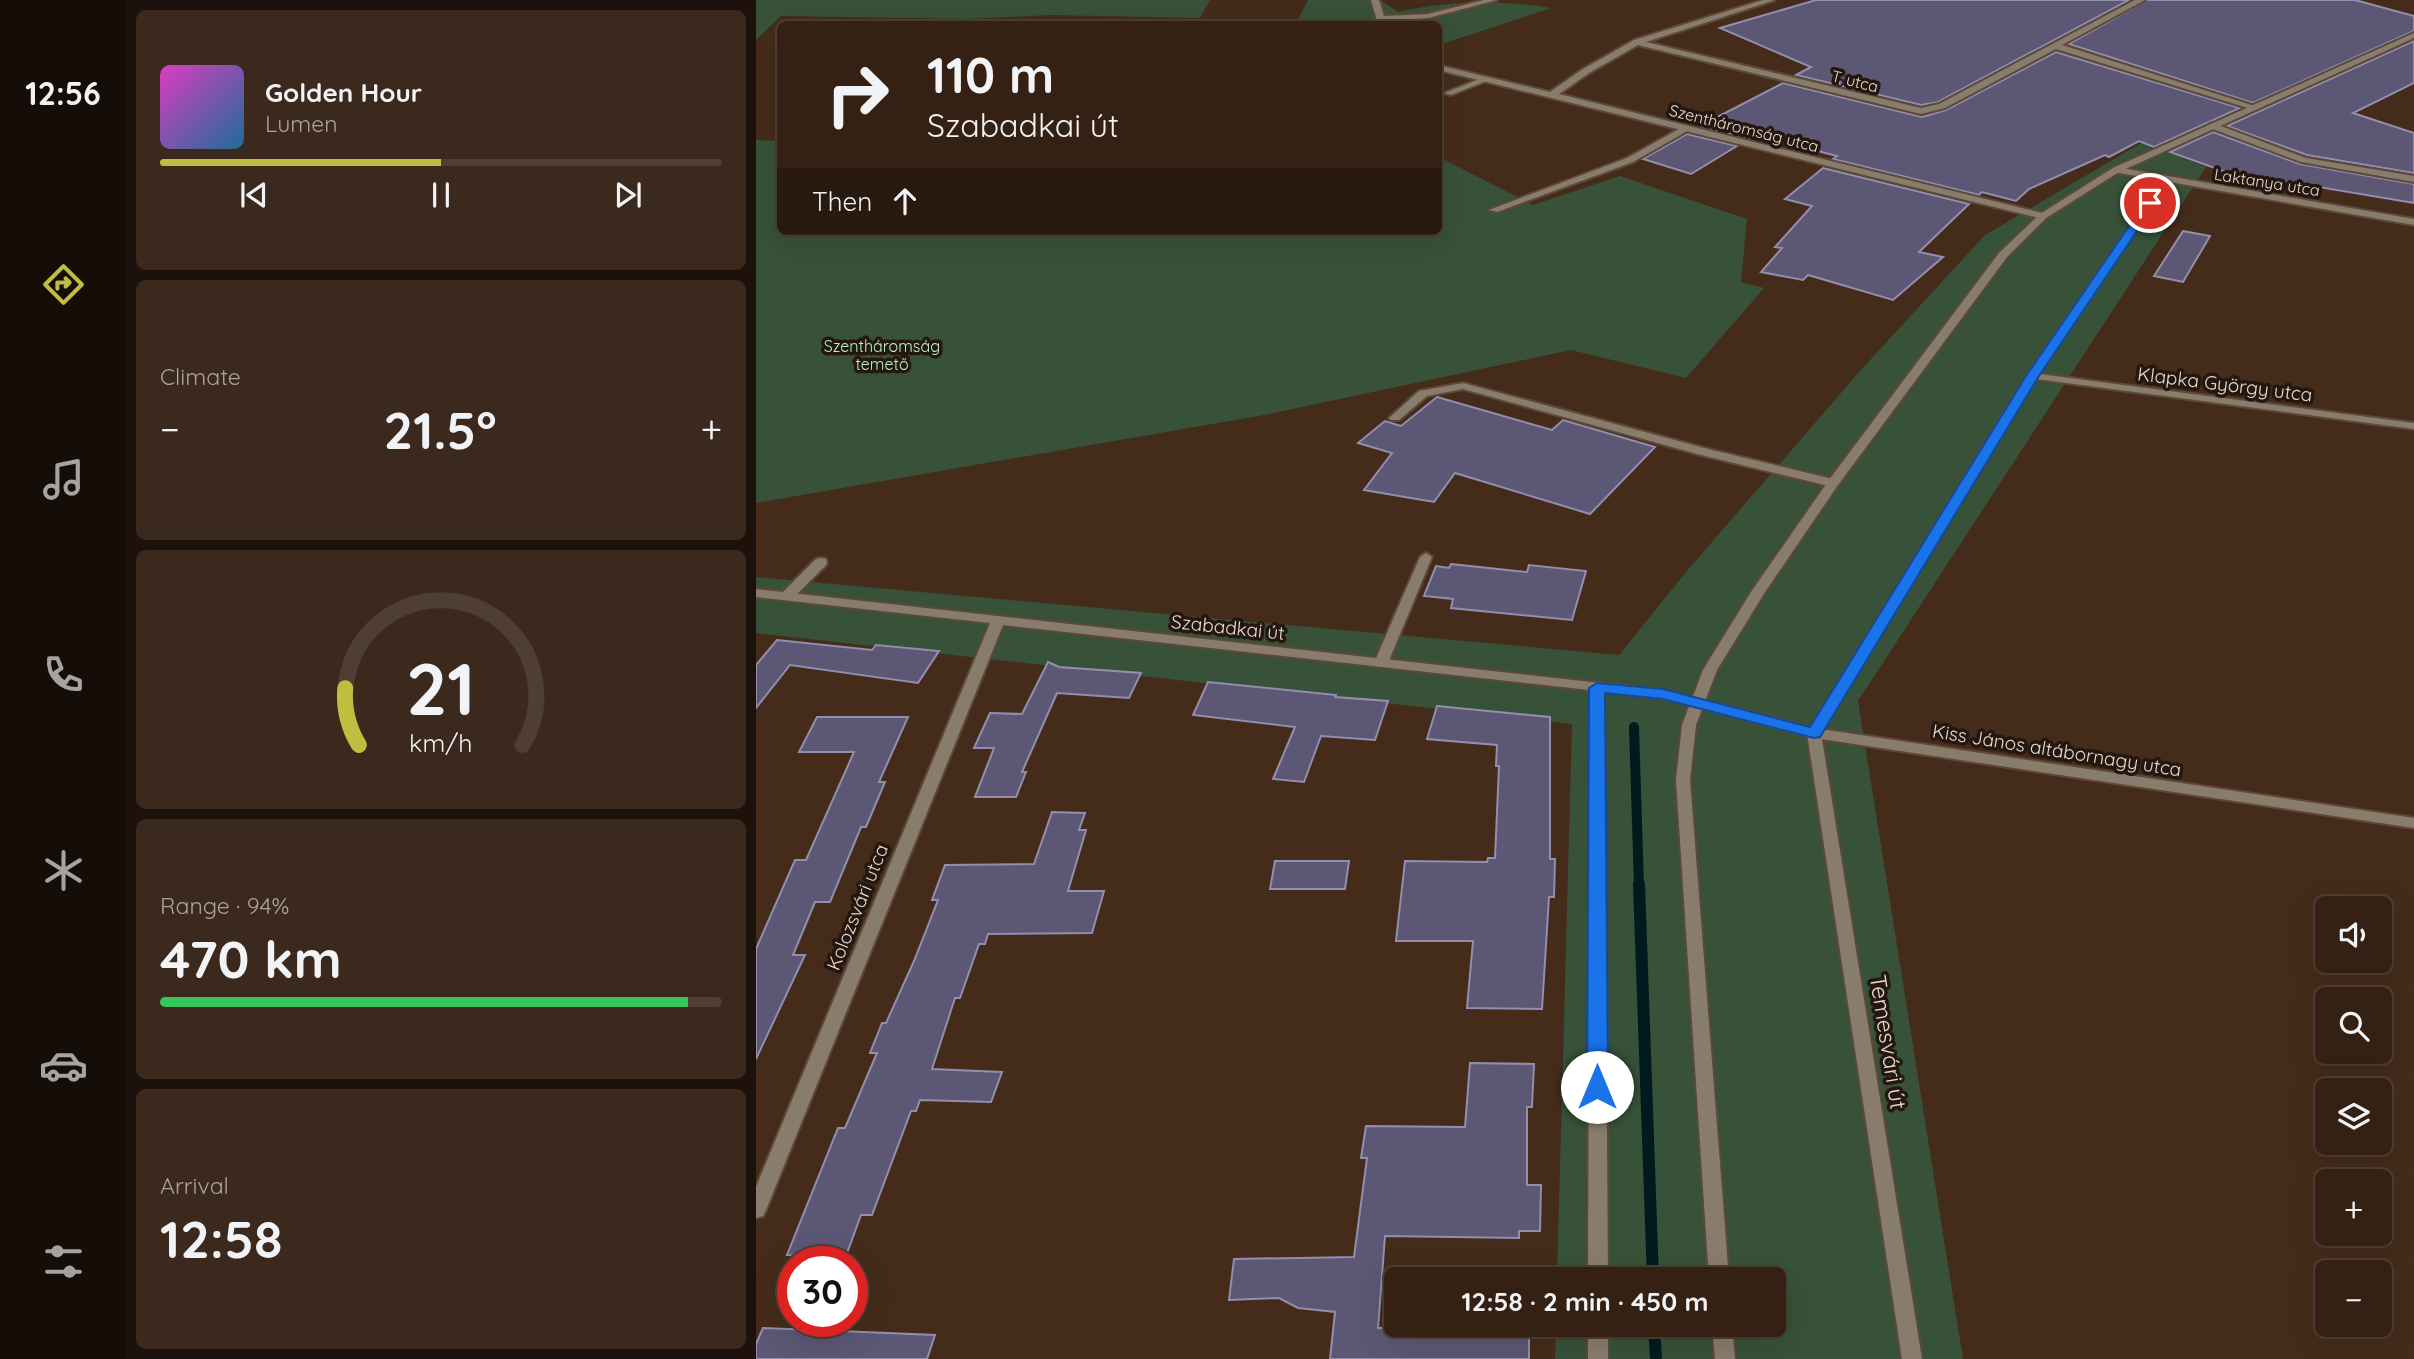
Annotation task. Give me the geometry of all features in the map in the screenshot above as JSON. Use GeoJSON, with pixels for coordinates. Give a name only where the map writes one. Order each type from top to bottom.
{"type":"FeatureCollection","features":[{"type":"Feature","properties":{"kind":"street"},"geometry":{"type":"LineString","coordinates":[[1375,0],[1381,21]]}},
{"type":"Feature","properties":{"kind":"street"},"geometry":{"type":"LineString","coordinates":[[1389,21],[1428,16],[1493,0]]}},
{"type":"Feature","properties":{"kind":"street"},"geometry":{"type":"LineString","coordinates":[[1552,95],[1586,71],[1637,42],[1771,0]]}},
{"type":"Feature","properties":{"kind":"street","name":"T. utca"},"geometry":{"type":"LineString","coordinates":[[1637,42],[1921,111],[1942,106],[2141,0]]}},
{"type":"Feature","properties":{"kind":"street"},"geometry":{"type":"LineString","coordinates":[[1718,1267],[1683,780],[1684,750],[1696,704],[1710,670],[1751,603],[1833,483],[2003,255],[2043,216],[2116,170],[2414,35]]}},
{"type":"Feature","properties":{"kind":"street"},"geometry":{"type":"LineString","coordinates":[[2056,46],[2254,107]]}},
{"type":"Feature","properties":{"kind":"street","name":"Szentháromság utca"},"geometry":{"type":"LineString","coordinates":[[1442,69],[2043,216]]}},
{"type":"Feature","properties":{"kind":"street"},"geometry":{"type":"LineString","coordinates":[[1448,93],[1485,80]]}},
{"type":"Feature","properties":{"kind":"street"},"geometry":{"type":"LineString","coordinates":[[2213,126],[2304,160],[2414,178]]}},
{"type":"Feature","properties":{"kind":"street"},"geometry":{"type":"LineString","coordinates":[[1494,210],[1630,160],[1686,128]]}},
{"type":"Feature","properties":{"kind":"street","name":"Laktanya utca"},"geometry":{"type":"LineString","coordinates":[[2116,170],[2165,181],[2414,222]]}},
{"type":"Feature","properties":{"kind":"street"},"geometry":{"type":"LineString","coordinates":[[1814,733],[2032,376],[2165,181]]}},
{"type":"Feature","properties":{"kind":"street","name":"Klapka György utca"},"geometry":{"type":"LineString","coordinates":[[2032,376],[2414,426]]}},
{"type":"Feature","properties":{"kind":"street"},"geometry":{"type":"LineString","coordinates":[[1395,418],[1423,393],[1463,386],[1704,452],[1833,483]]}},
{"type":"Feature","properties":{"kind":"street"},"geometry":{"type":"LineString","coordinates":[[1381,663],[1426,557]]}},
{"type":"Feature","properties":{"kind":"street"},"geometry":{"type":"LineString","coordinates":[[787,596],[821,562]]}},
{"type":"Feature","properties":{"kind":"street","name":"Szabadkai út"},"geometry":{"type":"LineString","coordinates":[[756,593],[1663,694],[1696,704]]}},
{"type":"Feature","properties":{"kind":"street","name":"Kolozsvári utca"},"geometry":{"type":"LineString","coordinates":[[756,1210],[998,621]]}},
{"type":"Feature","properties":{"kind":"street"},"geometry":{"type":"LineString","coordinates":[[1597,688],[1598,1267]]}},
{"type":"Feature","properties":{"kind":"street","name":"Kiss János altábornagy utca"},"geometry":{"type":"LineString","coordinates":[[1696,704],[1814,733],[2414,824]]}},
{"type":"Feature","properties":{"kind":"street","name":"Temesvári út"},"geometry":{"type":"LineString","coordinates":[[1814,733],[1913,1359]]}},
{"type":"Feature","properties":{"kind":"street"},"geometry":{"type":"LineString","coordinates":[[1598,1337],[1598,1359]]}},
{"type":"Feature","properties":{"kind":"street"},"geometry":{"type":"LineString","coordinates":[[1724,1337],[1725,1359]]}},
{"type":"Feature","properties":{"kind":"green space"},"geometry":{"type":"Polygon","coordinates":[[[756,0],[1210,0],[1200,18],[1050,15],[968,19],[781,16],[756,40],[756,0]]]}},
{"type":"Feature","properties":{"kind":"green space"},"geometry":{"type":"Polygon","coordinates":[[[1308,0],[1380,0],[1398,12],[1475,3],[1551,8],[1442,44],[1442,21],[1298,21],[1308,0]]]}},
{"type":"Feature","properties":{"kind":"green space","name":"Szentháromság temető"},"geometry":{"type":"Polygon","coordinates":[[[756,140],[777,141],[777,235],[1442,235],[1442,159],[1533,205],[1620,176],[1747,219],[1741,282],[1764,288],[1686,378],[1571,350],[1264,415],[756,503],[756,140]]]}},
{"type":"Feature","properties":{"kind":"green space"},"geometry":{"type":"Polygon","coordinates":[[[2143,142],[2206,167],[1858,701],[1963,1359],[1555,1359],[1556,1337],[1786,1337],[1786,1267],[1557,1267],[1572,724],[756,633],[756,577],[1619,655],[1686,572],[1860,371],[1985,235],[2143,142]]]}},
{"type":"Feature","properties":{"kind":"building"},"geometry":{"type":"Polygon","coordinates":[[[1816,0],[2129,0],[1938,102],[1921,105],[1796,75],[1811,67],[1720,28],[1816,0]]]}},
{"type":"Feature","properties":{"kind":"building"},"geometry":{"type":"Polygon","coordinates":[[[2147,0],[2355,0],[2414,16],[2414,31],[2253,103],[2069,44],[2147,0]]]}},
{"type":"Feature","properties":{"kind":"building"},"geometry":{"type":"Polygon","coordinates":[[[2414,41],[2414,83],[2353,113],[2414,133],[2414,173],[2307,155],[2227,126],[2414,41]]]}},
{"type":"Feature","properties":{"kind":"building"},"geometry":{"type":"Polygon","coordinates":[[[2056,52],[2240,108],[2154,147],[2139,141],[2109,157],[2105,155],[2029,189],[2016,201],[1982,192],[1979,195],[1833,159],[1837,156],[1756,135],[1750,138],[1700,126],[1783,83],[1922,117],[1946,110],[2056,52]]]}},
{"type":"Feature","properties":{"kind":"building"},"geometry":{"type":"Polygon","coordinates":[[[2213,132],[2300,164],[2414,184],[2414,203],[2223,171],[2170,152],[2213,132]]]}},
{"type":"Feature","properties":{"kind":"building"},"geometry":{"type":"Polygon","coordinates":[[[1687,134],[1737,146],[1691,174],[1643,159],[1687,134]]]}},
{"type":"Feature","properties":{"kind":"building"},"geometry":{"type":"Polygon","coordinates":[[[1823,168],[1969,204],[1919,252],[1943,257],[1893,300],[1808,275],[1803,280],[1761,272],[1782,248],[1775,247],[1812,206],[1785,199],[1823,168]]]}},
{"type":"Feature","properties":{"kind":"building"},"geometry":{"type":"Polygon","coordinates":[[[2183,231],[2210,236],[2183,282],[2154,276],[2183,231]]]}},
{"type":"Feature","properties":{"kind":"building"},"geometry":{"type":"Polygon","coordinates":[[[1437,397],[1552,430],[1563,420],[1655,447],[1590,514],[1455,473],[1434,502],[1364,490],[1392,453],[1358,443],[1385,421],[1401,426],[1437,397]]]}},
{"type":"Feature","properties":{"kind":"building"},"geometry":{"type":"Polygon","coordinates":[[[1451,564],[1527,572],[1529,565],[1586,571],[1572,620],[1451,608],[1453,599],[1424,596],[1436,566],[1449,568],[1451,564]]]}},
{"type":"Feature","properties":{"kind":"building"},"geometry":{"type":"Polygon","coordinates":[[[777,640],[872,650],[876,645],[939,651],[918,683],[790,665],[756,708],[756,665],[777,640]]]}},
{"type":"Feature","properties":{"kind":"building"},"geometry":{"type":"Polygon","coordinates":[[[1048,662],[1059,667],[1141,673],[1129,698],[1057,693],[1022,772],[1026,772],[1016,797],[975,797],[994,748],[974,748],[990,713],[1022,714],[1048,662]]]}},
{"type":"Feature","properties":{"kind":"building"},"geometry":{"type":"Polygon","coordinates":[[[1208,682],[1388,701],[1375,740],[1321,736],[1304,782],[1273,779],[1295,727],[1193,715],[1208,682]]]}},
{"type":"Feature","properties":{"kind":"building"},"geometry":{"type":"Polygon","coordinates":[[[1437,706],[1550,717],[1550,859],[1555,859],[1554,897],[1549,897],[1542,1009],[1467,1008],[1473,941],[1396,941],[1405,861],[1487,862],[1488,858],[1495,858],[1499,766],[1496,766],[1497,745],[1427,739],[1437,706]]]}},
{"type":"Feature","properties":{"kind":"building"},"geometry":{"type":"Polygon","coordinates":[[[817,717],[908,717],[879,782],[885,782],[866,827],[861,827],[830,902],[815,902],[793,955],[805,955],[756,1059],[756,949],[795,860],[806,860],[854,752],[799,752],[817,717]]]}},
{"type":"Feature","properties":{"kind":"building"},"geometry":{"type":"Polygon","coordinates":[[[1052,812],[1085,813],[1079,830],[1086,830],[1068,891],[1104,891],[1092,933],[988,934],[985,944],[979,944],[960,998],[955,998],[932,1069],[1002,1072],[991,1102],[920,1100],[916,1111],[911,1111],[872,1215],[861,1215],[850,1246],[791,1246],[838,1128],[845,1128],[877,1053],[870,1053],[882,1023],[886,1023],[914,961],[938,900],[932,900],[945,865],[1034,864],[1052,812]]]}},
{"type":"Feature","properties":{"kind":"building"},"geometry":{"type":"Polygon","coordinates":[[[1275,861],[1349,861],[1345,889],[1270,889],[1275,861]]]}},
{"type":"Feature","properties":{"kind":"building"},"geometry":{"type":"Polygon","coordinates":[[[1470,1063],[1534,1064],[1532,1107],[1527,1107],[1527,1185],[1541,1185],[1540,1231],[1519,1231],[1519,1238],[1385,1236],[1378,1328],[1384,1328],[1384,1337],[1529,1337],[1529,1359],[1330,1359],[1335,1312],[1298,1308],[1279,1298],[1229,1300],[1234,1259],[1354,1257],[1367,1158],[1361,1158],[1366,1126],[1465,1127],[1470,1063]]]}},
{"type":"Feature","properties":{"kind":"building"},"geometry":{"type":"Polygon","coordinates":[[[763,1328],[777,1329],[777,1337],[868,1337],[868,1332],[935,1335],[927,1359],[756,1359],[756,1344],[763,1328]]]}},
{"type":"Feature","properties":{"kind":"waterway"},"geometry":{"type":"LineString","coordinates":[[1634,727],[1639,886]]}},
{"type":"Feature","properties":{"kind":"waterway"},"geometry":{"type":"LineString","coordinates":[[1639,884],[1653,1267]]}},
{"type":"Feature","properties":{"kind":"waterway"},"geometry":{"type":"LineString","coordinates":[[1655,1337],[1656,1359]]}},
{"type":"Feature","properties":{"kind":"route"},"geometry":{"type":"LineString","coordinates":[[1597,1087],[1597,688],[1663,694],[1755,720],[1814,733],[2032,376],[2150,203]]}}]}
